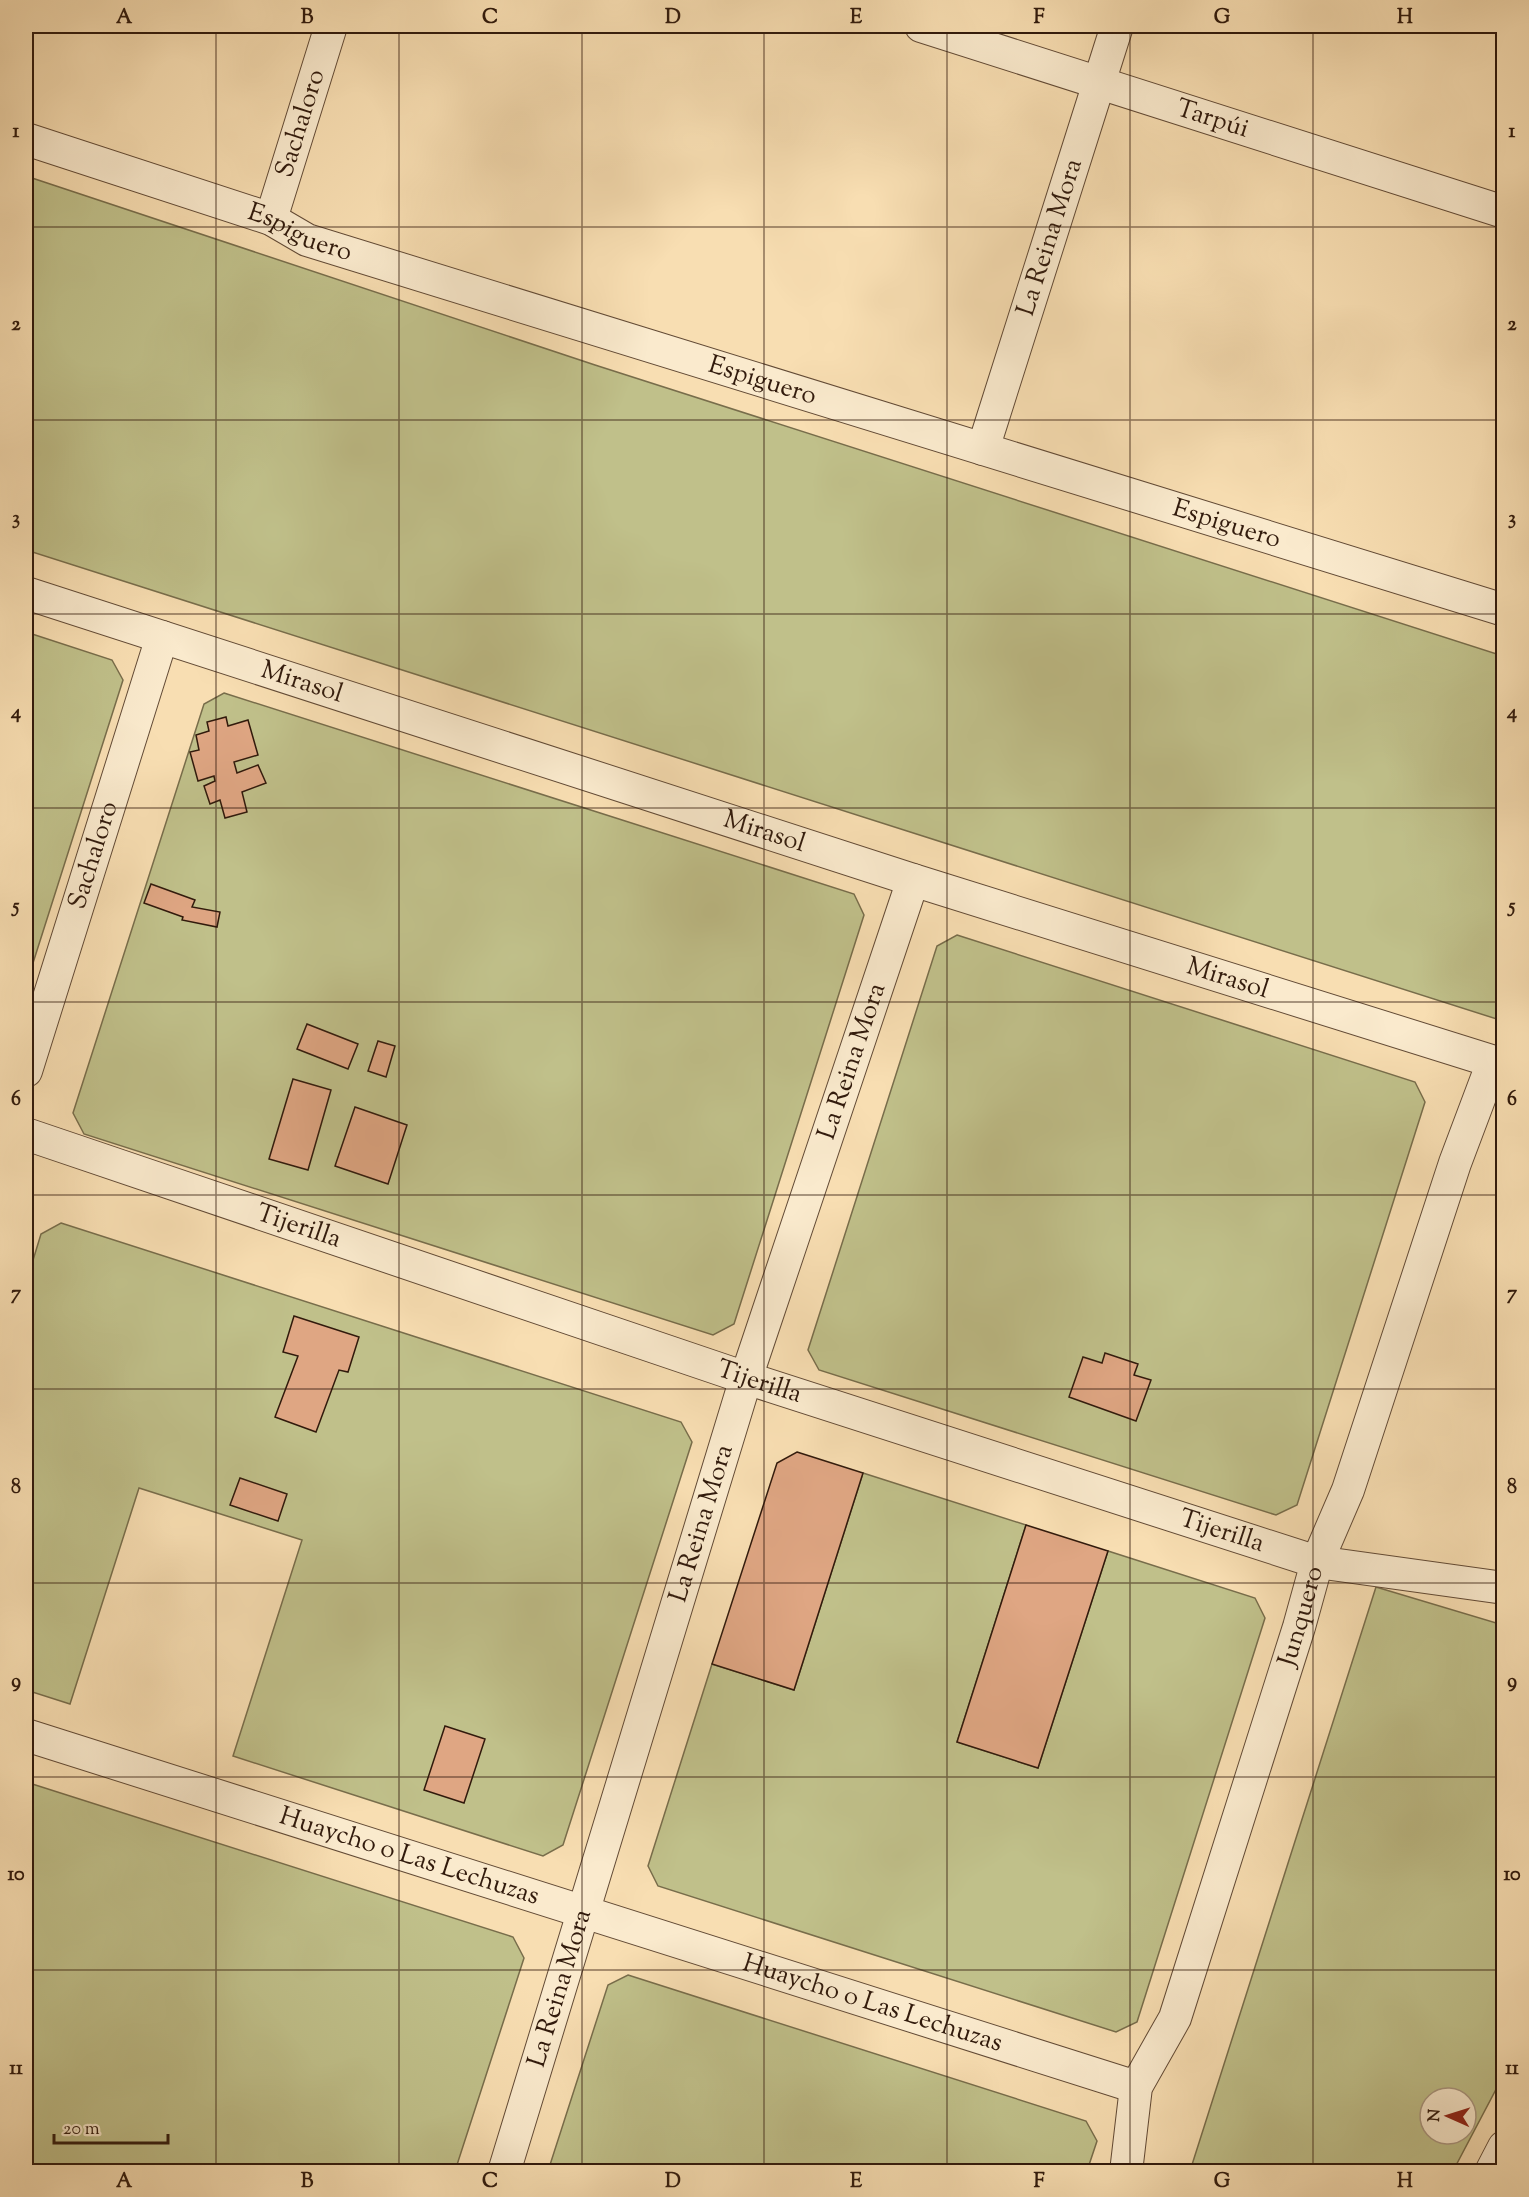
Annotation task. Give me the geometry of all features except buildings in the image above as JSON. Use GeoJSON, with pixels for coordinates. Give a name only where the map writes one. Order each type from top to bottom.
{"type":"FeatureCollection","features":[{"type":"Feature","properties":{"kind":"street","name":"Sachaloro"},"geometry":{"type":"LineString","coordinates":[[271,219],[331,26]]}},
{"type":"Feature","properties":{"kind":"street","name":"Tarpúi"},"geometry":{"type":"LineString","coordinates":[[921,26],[1100,81],[1503,212]]}},
{"type":"Feature","properties":{"kind":"street","name":"La Reina Mora"},"geometry":{"type":"LineString","coordinates":[[983,449],[1117,26]]}},
{"type":"Feature","properties":{"kind":"street","name":"Espiguero"},"geometry":{"type":"LineString","coordinates":[[26,139],[271,219],[307,240],[1503,610]]}},
{"type":"Feature","properties":{"kind":"street","name":"Mirasol"},"geometry":{"type":"LineString","coordinates":[[26,594],[913,880],[1498,1064]]}},
{"type":"Feature","properties":{"kind":"street","name":"Sachaloro"},"geometry":{"type":"LineString","coordinates":[[26,1071],[162,637]]}},
{"type":"Feature","properties":{"kind":"street","name":"La Reina Mora"},"geometry":{"type":"LineString","coordinates":[[504,2172],[746,1378],[913,880]]}},
{"type":"Feature","properties":{"kind":"street","name":"Junquero"},"geometry":{"type":"LineString","coordinates":[[1126,2172],[1136,2087],[1175,2018],[1295,1639],[1317,1562],[1348,1490],[1455,1163],[1498,1064]]}},
{"type":"Feature","properties":{"kind":"street","name":"Tijerilla"},"geometry":{"type":"LineString","coordinates":[[26,1134],[746,1378],[1317,1562],[1503,1588]]}},
{"type":"Feature","properties":{"kind":"street","name":"Huaycho o Las Lechuzas"},"geometry":{"type":"LineString","coordinates":[[26,1735],[1136,2087]]}},
{"type":"Feature","properties":{"kind":"street"},"geometry":{"type":"LineString","coordinates":[[1491,2172],[1503,2147]]}},
{"type":"Feature","properties":{"kind":"green space"},"geometry":{"type":"Polygon","coordinates":[[[26,176],[595,365],[1503,656],[1503,1021],[26,550],[26,176]]]}},
{"type":"Feature","properties":{"kind":"green space"},"geometry":{"type":"Polygon","coordinates":[[[26,632],[112,660],[123,680],[26,985],[26,632]]]}},
{"type":"Feature","properties":{"kind":"green space"},"geometry":{"type":"Polygon","coordinates":[[[224,693],[854,894],[864,915],[734,1324],[713,1335],[84,1134],[73,1113],[204,704],[224,693]]]}},
{"type":"Feature","properties":{"kind":"green space"},"geometry":{"type":"Polygon","coordinates":[[[957,935],[1415,1082],[1425,1102],[1297,1505],[1276,1515],[819,1370],[808,1350],[937,946],[957,935]]]}},
{"type":"Feature","properties":{"kind":"green space"},"geometry":{"type":"Polygon","coordinates":[[[61,1223],[681,1422],[692,1442],[563,1845],[543,1856],[233,1756],[302,1540],[139,1488],[70,1704],[26,1690],[26,1283],[41,1234],[61,1223]]]}},
{"type":"Feature","properties":{"kind":"green space"},"geometry":{"type":"Polygon","coordinates":[[[863,1473],[1026,1525],[957,1742],[1038,1768],[1108,1551],[1255,1598],[1265,1618],[1137,2022],[1116,2032],[658,1886],[648,1866],[712,1664],[794,1690],[863,1473]]]}},
{"type":"Feature","properties":{"kind":"green space"},"geometry":{"type":"Polygon","coordinates":[[[1376,1587],[1503,1625],[1503,2076],[1478,2124],[1478,2086],[1418,2086],[1418,2146],[1466,2146],[1453,2171],[1190,2171],[1376,1587]]]}},
{"type":"Feature","properties":{"kind":"green space"},"geometry":{"type":"Polygon","coordinates":[[[26,1782],[513,1937],[524,1958],[455,2171],[26,2171],[26,1782]]]}},
{"type":"Feature","properties":{"kind":"green space"},"geometry":{"type":"Polygon","coordinates":[[[628,1975],[1086,2121],[1097,2141],[1087,2171],[548,2171],[608,1985],[628,1975]]]}}]}
